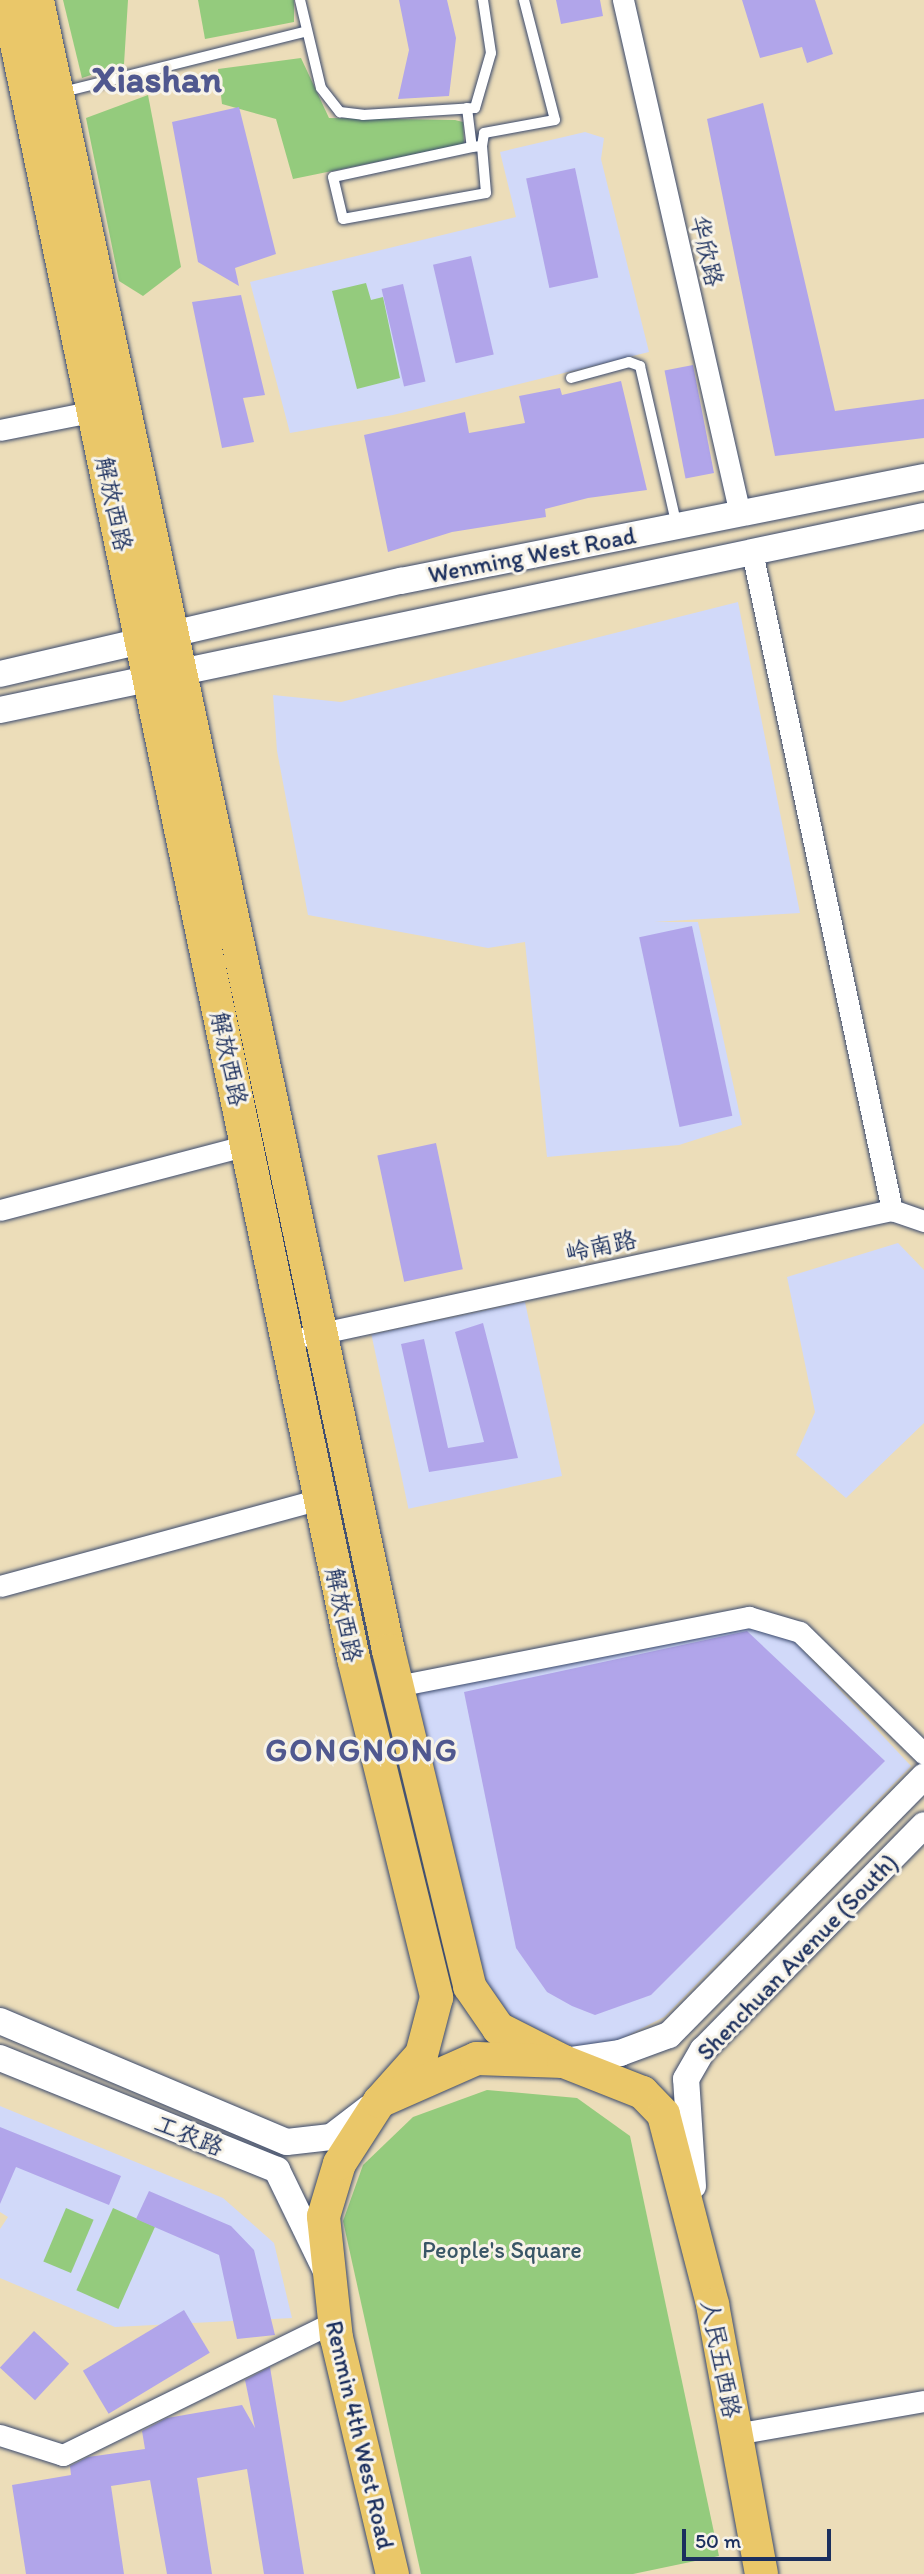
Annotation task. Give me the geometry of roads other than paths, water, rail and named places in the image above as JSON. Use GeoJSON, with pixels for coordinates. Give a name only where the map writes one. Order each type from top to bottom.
{"type":"FeatureCollection","features":[{"type":"Feature","properties":{"kind":"main road","name":"解放西路"},"geometry":{"type":"LineString","coordinates":[[7,0],[320,1332],[397,1686],[469,1986],[498,2028],[563,2060]]}},
{"type":"Feature","properties":{"kind":"main road","name":"解放西路"},"geometry":{"type":"LineString","coordinates":[[37,0],[57,93],[157,638]]}},
{"type":"Feature","properties":{"kind":"main road","name":"解放西路"},"geometry":{"type":"LineString","coordinates":[[165,675],[247,1146],[320,1499],[436,1997],[421,2054],[379,2101],[339,2163],[323,2216],[329,2296]]}},
{"type":"Feature","properties":{"kind":"main road"},"geometry":{"type":"LineString","coordinates":[[379,2101],[476,2058],[563,2060]]}},
{"type":"Feature","properties":{"kind":"main road","name":"人民五西路"},"geometry":{"type":"LineString","coordinates":[[563,2060],[642,2091],[663,2114],[674,2146],[712,2304],[761,2574]]}},
{"type":"Feature","properties":{"kind":"main road","name":"Renmin 4th West Road"},"geometry":{"type":"LineString","coordinates":[[329,2296],[392,2574]]}},
{"type":"Feature","properties":{"kind":"street","name":"华欣路"},"geometry":{"type":"LineString","coordinates":[[623,0],[740,514]]}},
{"type":"Feature","properties":{"kind":"street"},"geometry":{"type":"LineString","coordinates":[[0,430],[85,413]]}},
{"type":"Feature","properties":{"kind":"street","name":"Wenming West Road"},"geometry":{"type":"LineString","coordinates":[[0,674],[677,526],[924,478]]}},
{"type":"Feature","properties":{"kind":"street","name":"Wenming West Road"},"geometry":{"type":"LineString","coordinates":[[0,710],[924,516]]}},
{"type":"Feature","properties":{"kind":"street"},"geometry":{"type":"LineString","coordinates":[[752,552],[892,1210],[924,1221]]}},
{"type":"Feature","properties":{"kind":"street"},"geometry":{"type":"LineString","coordinates":[[0,1210],[247,1146]]}},
{"type":"Feature","properties":{"kind":"street","name":"岭南路"},"geometry":{"type":"LineString","coordinates":[[287,1341],[892,1210]]}},
{"type":"Feature","properties":{"kind":"street"},"geometry":{"type":"LineString","coordinates":[[0,1586],[320,1499]]}},
{"type":"Feature","properties":{"kind":"street"},"geometry":{"type":"LineString","coordinates":[[397,1686],[749,1617],[800,1632],[924,1754]]}},
{"type":"Feature","properties":{"kind":"street","name":"Shenchuan Avenue (South)"},"geometry":{"type":"LineString","coordinates":[[563,2060],[620,2053],[669,2035],[924,1776]]}},
{"type":"Feature","properties":{"kind":"street","name":"Shenchuan Avenue (South)"},"geometry":{"type":"LineString","coordinates":[[697,2222],[686,2079],[697,2060],[924,1825]]}},
{"type":"Feature","properties":{"kind":"street","name":"工农路"},"geometry":{"type":"LineString","coordinates":[[0,2021],[287,2142],[331,2137],[379,2101]]}},
{"type":"Feature","properties":{"kind":"street","name":"工农路"},"geometry":{"type":"LineString","coordinates":[[0,2057],[277,2170],[329,2296]]}},
{"type":"Feature","properties":{"kind":"street"},"geometry":{"type":"LineString","coordinates":[[697,2222],[712,2304]]}},
{"type":"Feature","properties":{"kind":"street"},"geometry":{"type":"LineString","coordinates":[[0,2435],[64,2455],[329,2296]]}},
{"type":"Feature","properties":{"kind":"street"},"geometry":{"type":"LineString","coordinates":[[735,2434],[924,2401]]}},
{"type":"Feature","properties":{"kind":"lane"},"geometry":{"type":"LineString","coordinates":[[300,0],[303,32],[321,88],[340,112],[475,108],[489,67],[484,0]]}},
{"type":"Feature","properties":{"kind":"lane"},"geometry":{"type":"LineString","coordinates":[[477,147],[484,133],[555,120],[524,0]]}},
{"type":"Feature","properties":{"kind":"lane"},"geometry":{"type":"LineString","coordinates":[[57,93],[303,32]]}},
{"type":"Feature","properties":{"kind":"lane"},"geometry":{"type":"LineString","coordinates":[[467,108],[477,147],[486,193],[343,219],[333,177],[477,147]]}},
{"type":"Feature","properties":{"kind":"lane"},"geometry":{"type":"LineString","coordinates":[[571,379],[629,362],[640,366],[677,526]]}},
{"type":"Feature","properties":{"kind":"district","name":"Xiashan"},"geometry":{"type":"Point","coordinates":[157,80]}},
{"type":"Feature","properties":{"kind":"district","name":"GONGNONG"},"geometry":{"type":"Point","coordinates":[362,1750]}},
{"type":"Feature","properties":{"kind":"park label","name":"People's Square"},"geometry":{"type":"Point","coordinates":[502,2250]}}]}
